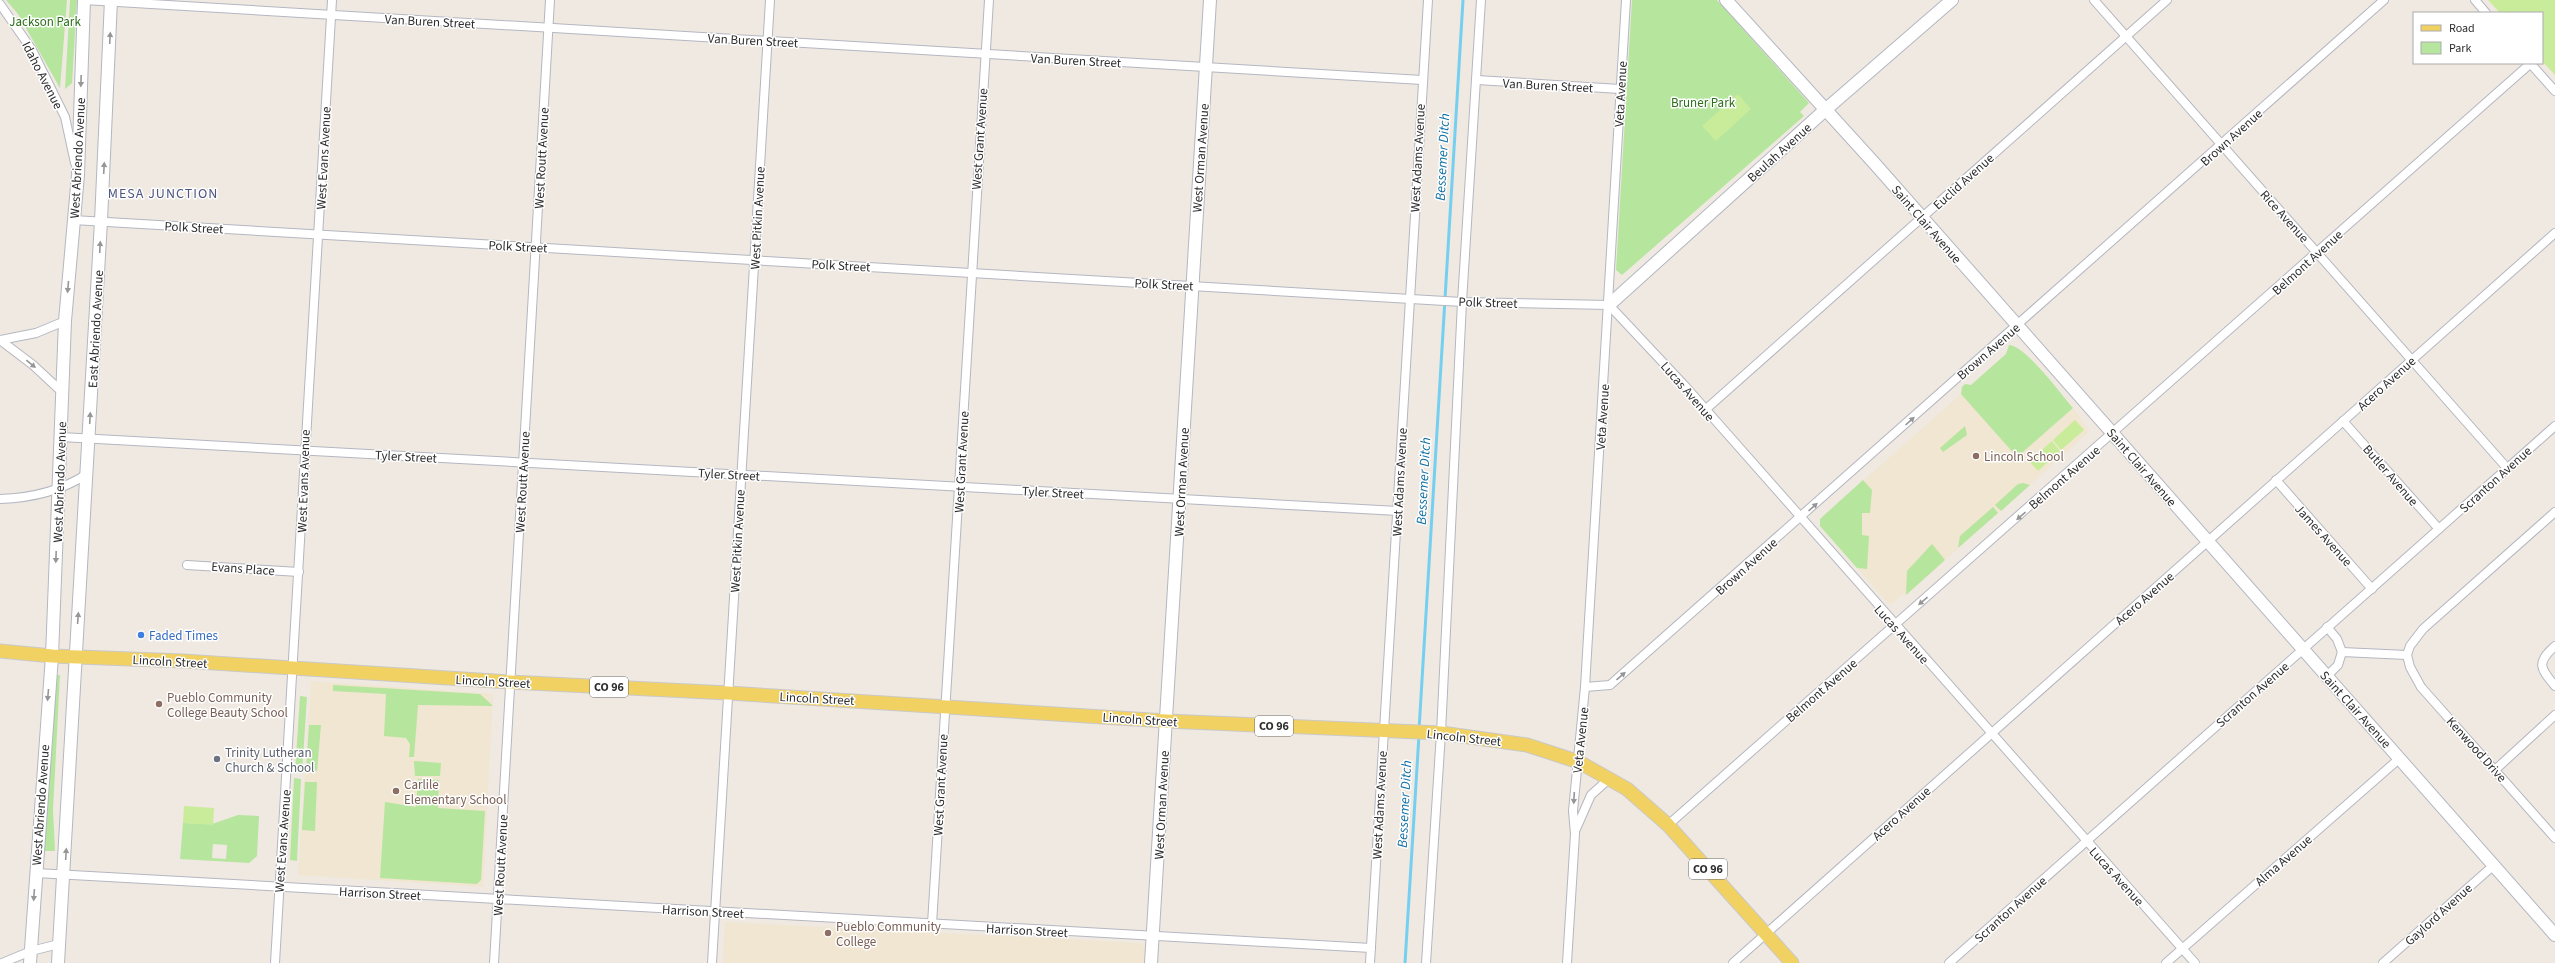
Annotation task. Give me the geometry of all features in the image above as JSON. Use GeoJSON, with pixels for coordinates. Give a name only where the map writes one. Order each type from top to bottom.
{"type":"FeatureCollection","features":[{"type":"Feature","properties":{"kind":"main road","name":"CO 96"},"geometry":{"type":"LineString","coordinates":[[0,651],[52,656]]}},
{"type":"Feature","properties":{"kind":"main road","name":"Lincoln Street"},"geometry":{"type":"LineString","coordinates":[[52,656],[728,693],[1166,721],[1434,733],[1527,745],[1579,762]]}},
{"type":"Feature","properties":{"kind":"main road","name":"CO 96"},"geometry":{"type":"LineString","coordinates":[[1579,762],[1610,778],[1627,789],[1668,825],[1792,963]]}},
{"type":"Feature","properties":{"kind":"street","name":"Van Buren Street"},"geometry":{"type":"LineString","coordinates":[[84,0],[1422,80]]}},
{"type":"Feature","properties":{"kind":"street","name":"West Abriendo Avenue"},"geometry":{"type":"LineString","coordinates":[[30,957],[52,656],[65,321],[78,175],[84,0]]}},
{"type":"Feature","properties":{"kind":"street","name":"West Evans Avenue"},"geometry":{"type":"LineString","coordinates":[[275,963],[299,572],[304,450],[319,234],[332,0]]}},
{"type":"Feature","properties":{"kind":"street","name":"West Routt Avenue"},"geometry":{"type":"LineString","coordinates":[[494,963],[550,0]]}},
{"type":"Feature","properties":{"kind":"street","name":"West Pitkin Avenue"},"geometry":{"type":"LineString","coordinates":[[712,963],[770,0]]}},
{"type":"Feature","properties":{"kind":"street","name":"West Grant Avenue"},"geometry":{"type":"LineString","coordinates":[[932,924],[944,706],[960,487],[971,272],[989,0]]}},
{"type":"Feature","properties":{"kind":"street","name":"West Orman Avenue"},"geometry":{"type":"LineString","coordinates":[[1151,963],[1210,0]]}},
{"type":"Feature","properties":{"kind":"street","name":"West Adams Avenue"},"geometry":{"type":"LineString","coordinates":[[1370,963],[1389,732],[1409,298],[1428,0]]}},
{"type":"Feature","properties":{"kind":"street"},"geometry":{"type":"LineString","coordinates":[[1426,963],[1434,733],[1481,0]]}},
{"type":"Feature","properties":{"kind":"street","name":"Veta Avenue"},"geometry":{"type":"LineString","coordinates":[[1567,963],[1575,834],[1574,792],[1579,762],[1585,687],[1609,305],[1626,0]]}},
{"type":"Feature","properties":{"kind":"street","name":"Saint Clair Avenue"},"geometry":{"type":"LineString","coordinates":[[1728,0],[1824,111],[2208,541],[2555,935]]}},
{"type":"Feature","properties":{"kind":"street","name":"Beulah Avenue"},"geometry":{"type":"LineString","coordinates":[[1609,305],[1824,111],[1952,0]]}},
{"type":"Feature","properties":{"kind":"street","name":"Rice Avenue"},"geometry":{"type":"LineString","coordinates":[[2094,0],[2507,468]]}},
{"type":"Feature","properties":{"kind":"street","name":"Euclid Avenue"},"geometry":{"type":"LineString","coordinates":[[1705,410],[2167,0]]}},
{"type":"Feature","properties":{"kind":"street","name":"Brown Avenue"},"geometry":{"type":"LineString","coordinates":[[1585,687],[1610,685],[2222,146],[2384,0]]}},
{"type":"Feature","properties":{"kind":"street"},"geometry":{"type":"LineString","coordinates":[[2474,0],[2485,12]]}},
{"type":"Feature","properties":{"kind":"street","name":"East Abriendo Avenue"},"geometry":{"type":"LineString","coordinates":[[75,657],[101,221],[111,1]]}},
{"type":"Feature","properties":{"kind":"street","name":"Idaho Avenue"},"geometry":{"type":"LineString","coordinates":[[0,4],[32,50],[65,117],[78,175]]}},
{"type":"Feature","properties":{"kind":"street","name":"Belmont Avenue"},"geometry":{"type":"LineString","coordinates":[[1668,825],[2113,434],[2529,64]]}},
{"type":"Feature","properties":{"kind":"street"},"geometry":{"type":"LineString","coordinates":[[2531,64],[2555,91]]}},
{"type":"Feature","properties":{"kind":"street","name":"Van Buren Street"},"geometry":{"type":"LineString","coordinates":[[1477,80],[1620,89]]}},
{"type":"Feature","properties":{"kind":"street","name":"Polk Street"},"geometry":{"type":"LineString","coordinates":[[73,220],[1462,302],[1609,305]]}},
{"type":"Feature","properties":{"kind":"street","name":"Acero Avenue"},"geometry":{"type":"LineString","coordinates":[[1733,963],[1990,733],[2555,233]]}},
{"type":"Feature","properties":{"kind":"street","name":"Lucas Avenue"},"geometry":{"type":"LineString","coordinates":[[1609,305],[1705,410],[2195,963]]}},
{"type":"Feature","properties":{"kind":"street"},"geometry":{"type":"LineString","coordinates":[[0,340],[36,333],[65,321]]}},
{"type":"Feature","properties":{"kind":"street"},"geometry":{"type":"LineString","coordinates":[[0,340],[33,365],[62,392]]}},
{"type":"Feature","properties":{"kind":"street","name":"Butler Avenue"},"geometry":{"type":"LineString","coordinates":[[2343,421],[2439,529]]}},
{"type":"Feature","properties":{"kind":"street","name":"Scranton Avenue"},"geometry":{"type":"LineString","coordinates":[[1949,963],[2555,426]]}},
{"type":"Feature","properties":{"kind":"street","name":"Tyler Street"},"geometry":{"type":"LineString","coordinates":[[61,437],[1398,511]]}},
{"type":"Feature","properties":{"kind":"street"},"geometry":{"type":"LineString","coordinates":[[0,499],[18,498],[58,489],[87,474]]}},
{"type":"Feature","properties":{"kind":"street","name":"James Avenue"},"geometry":{"type":"LineString","coordinates":[[2276,480],[2372,589]]}},
{"type":"Feature","properties":{"kind":"street"},"geometry":{"type":"LineString","coordinates":[[2342,652],[2407,655],[2410,646],[2423,629],[2555,512]]}},
{"type":"Feature","properties":{"kind":"street","name":"Evans Place"},"geometry":{"type":"LineString","coordinates":[[187,565],[299,572]]}},
{"type":"Feature","properties":{"kind":"street"},"geometry":{"type":"LineString","coordinates":[[2327,627],[2337,639],[2342,652],[2338,665],[2327,676]]}},
{"type":"Feature","properties":{"kind":"street"},"geometry":{"type":"LineString","coordinates":[[2555,646],[2542,660],[2542,667],[2555,686]]}},
{"type":"Feature","properties":{"kind":"street","name":"Kenwood Drive"},"geometry":{"type":"LineString","coordinates":[[2407,655],[2410,667],[2421,687],[2496,769],[2555,838]]}},
{"type":"Feature","properties":{"kind":"street","name":"West Abriendo Avenue"},"geometry":{"type":"LineString","coordinates":[[58,963],[65,874],[75,657]]}},
{"type":"Feature","properties":{"kind":"street"},"geometry":{"type":"LineString","coordinates":[[2496,769],[2555,715]]}},
{"type":"Feature","properties":{"kind":"street","name":"Alma Avenue"},"geometry":{"type":"LineString","coordinates":[[2166,963],[2400,758]]}},
{"type":"Feature","properties":{"kind":"street","name":"Veta Avenue"},"geometry":{"type":"LineString","coordinates":[[1575,834],[1592,795],[1600,785],[1610,778]]}},
{"type":"Feature","properties":{"kind":"street","name":"Gaylord Avenue"},"geometry":{"type":"LineString","coordinates":[[2383,963],[2494,865]]}},
{"type":"Feature","properties":{"kind":"street","name":"Harrison Street"},"geometry":{"type":"LineString","coordinates":[[36,873],[279,888],[1371,948]]}},
{"type":"Feature","properties":{"kind":"street"},"geometry":{"type":"LineString","coordinates":[[2,963],[30,957],[59,944]]}},
{"type":"Feature","properties":{"kind":"shaded area","name":"Lincoln School"},"geometry":{"type":"Polygon","coordinates":[[[2009,345],[2013,345],[2030,359],[2077,413],[2089,432],[1906,595],[1902,595],[1892,604],[1888,603],[1820,526],[1820,519],[1961,394],[1962,387],[1965,384],[1971,385],[2006,354],[2009,345]]]}},
{"type":"Feature","properties":{"kind":"shaded area","name":"Carlile Elementary School"},"geometry":{"type":"Polygon","coordinates":[[[311,681],[493,694],[483,887],[298,875],[311,681]]]}},
{"type":"Feature","properties":{"kind":"shaded area","name":"Pueblo Community College"},"geometry":{"type":"Polygon","coordinates":[[[725,922],[1139,943],[1145,947],[1144,963],[723,963],[725,922]]]}},
{"type":"Feature","properties":{"kind":"green space","name":"Jackson Park"},"geometry":{"type":"Polygon","coordinates":[[[6,0],[67,0],[60,88],[18,14],[6,0]]]}},
{"type":"Feature","properties":{"kind":"green space"},"geometry":{"type":"Polygon","coordinates":[[[70,0],[77,0],[72,83],[65,89],[70,0]]]}},
{"type":"Feature","properties":{"kind":"green space","name":"Bruner Park"},"geometry":{"type":"Polygon","coordinates":[[[1632,0],[1717,0],[1809,103],[1800,112],[1804,116],[1622,275],[1616,270],[1632,0]]]}},
{"type":"Feature","properties":{"kind":"green space"},"geometry":{"type":"Polygon","coordinates":[[[2488,0],[2555,0],[2555,75],[2543,62],[2543,12],[2499,12],[2488,0]]]}},
{"type":"Feature","properties":{"kind":"green space"},"geometry":{"type":"Polygon","coordinates":[[[1738,94],[1751,109],[1716,141],[1702,126],[1738,94]]]}},
{"type":"Feature","properties":{"kind":"green space"},"geometry":{"type":"Polygon","coordinates":[[[2009,345],[2016,347],[2034,362],[2073,408],[2017,457],[1961,394],[1962,387],[1965,384],[1971,385],[2006,354],[2009,345]]]}},
{"type":"Feature","properties":{"kind":"green space"},"geometry":{"type":"Polygon","coordinates":[[[2075,420],[2084,430],[2061,450],[2053,440],[2075,420]]]}},
{"type":"Feature","properties":{"kind":"green space"},"geometry":{"type":"Polygon","coordinates":[[[1965,426],[1967,435],[1943,452],[1940,448],[1965,426]]]}},
{"type":"Feature","properties":{"kind":"green space"},"geometry":{"type":"Polygon","coordinates":[[[2052,441],[2060,451],[2038,471],[2029,461],[2052,441]]]}},
{"type":"Feature","properties":{"kind":"green space"},"geometry":{"type":"Polygon","coordinates":[[[1863,480],[1872,490],[1870,513],[1862,513],[1862,535],[1869,536],[1867,569],[1857,568],[1820,526],[1820,519],[1863,480]]]}},
{"type":"Feature","properties":{"kind":"green space"},"geometry":{"type":"Polygon","coordinates":[[[2023,483],[2030,485],[2001,511],[1995,505],[2018,484],[2023,483]]]}},
{"type":"Feature","properties":{"kind":"green space"},"geometry":{"type":"Polygon","coordinates":[[[1993,507],[1998,513],[1958,548],[1960,536],[1993,507]]]}},
{"type":"Feature","properties":{"kind":"green space"},"geometry":{"type":"Polygon","coordinates":[[[1932,544],[1945,560],[1906,595],[1907,571],[1932,544]]]}},
{"type":"Feature","properties":{"kind":"green space"},"geometry":{"type":"Polygon","coordinates":[[[55,675],[60,675],[53,810],[55,851],[44,851],[55,675]]]}},
{"type":"Feature","properties":{"kind":"green space"},"geometry":{"type":"Polygon","coordinates":[[[333,685],[480,694],[493,706],[418,705],[414,757],[409,757],[410,744],[406,738],[384,736],[386,694],[333,691],[333,685]]]}},
{"type":"Feature","properties":{"kind":"green space"},"geometry":{"type":"Polygon","coordinates":[[[300,696],[307,697],[302,773],[295,773],[300,696]]]}},
{"type":"Feature","properties":{"kind":"green space"},"geometry":{"type":"Polygon","coordinates":[[[309,725],[321,725],[317,771],[306,770],[309,725]]]}},
{"type":"Feature","properties":{"kind":"green space"},"geometry":{"type":"Polygon","coordinates":[[[414,761],[441,763],[440,776],[415,776],[414,761]]]}},
{"type":"Feature","properties":{"kind":"green space"},"geometry":{"type":"Polygon","coordinates":[[[294,778],[301,779],[297,861],[290,860],[294,778]]]}},
{"type":"Feature","properties":{"kind":"green space"},"geometry":{"type":"Polygon","coordinates":[[[418,779],[439,780],[438,808],[485,811],[481,880],[477,884],[380,878],[385,802],[416,807],[418,779]]]}},
{"type":"Feature","properties":{"kind":"green space"},"geometry":{"type":"Polygon","coordinates":[[[305,782],[317,782],[315,831],[302,830],[305,782]]]}},
{"type":"Feature","properties":{"kind":"green space"},"geometry":{"type":"Polygon","coordinates":[[[184,806],[214,808],[213,825],[183,823],[184,806]]]}},
{"type":"Feature","properties":{"kind":"green space"},"geometry":{"type":"Polygon","coordinates":[[[238,815],[259,816],[257,856],[249,863],[180,859],[183,823],[212,824],[238,815]],[[213,844],[212,858],[226,859],[227,845],[213,844]]]}},
{"type":"Feature","properties":{"kind":"waterway","name":"Bessemer Ditch"},"geometry":{"type":"LineString","coordinates":[[1419,730],[1463,0]]}},
{"type":"Feature","properties":{"kind":"waterway","name":"Bessemer Ditch"},"geometry":{"type":"LineString","coordinates":[[1405,963],[1419,735]]}},
{"type":"Feature","properties":{"kind":"place","name":"Lincoln School"},"geometry":{"type":"Point","coordinates":[1976,456]}},
{"type":"Feature","properties":{"kind":"place","name":"Faded Times"},"geometry":{"type":"Point","coordinates":[141,635]}},
{"type":"Feature","properties":{"kind":"place","name":"Pueblo Community College Beauty School"},"geometry":{"type":"Point","coordinates":[159,704]}},
{"type":"Feature","properties":{"kind":"place","name":"Trinity Lutheran Church & School"},"geometry":{"type":"Point","coordinates":[217,759]}},
{"type":"Feature","properties":{"kind":"place","name":"Carlile Elementary School"},"geometry":{"type":"Point","coordinates":[396,791]}},
{"type":"Feature","properties":{"kind":"place","name":"Pueblo Community College"},"geometry":{"type":"Point","coordinates":[828,933]}},
{"type":"Feature","properties":{"kind":"district","name":"MESA JUNCTION"},"geometry":{"type":"Point","coordinates":[163,193]}}]}
